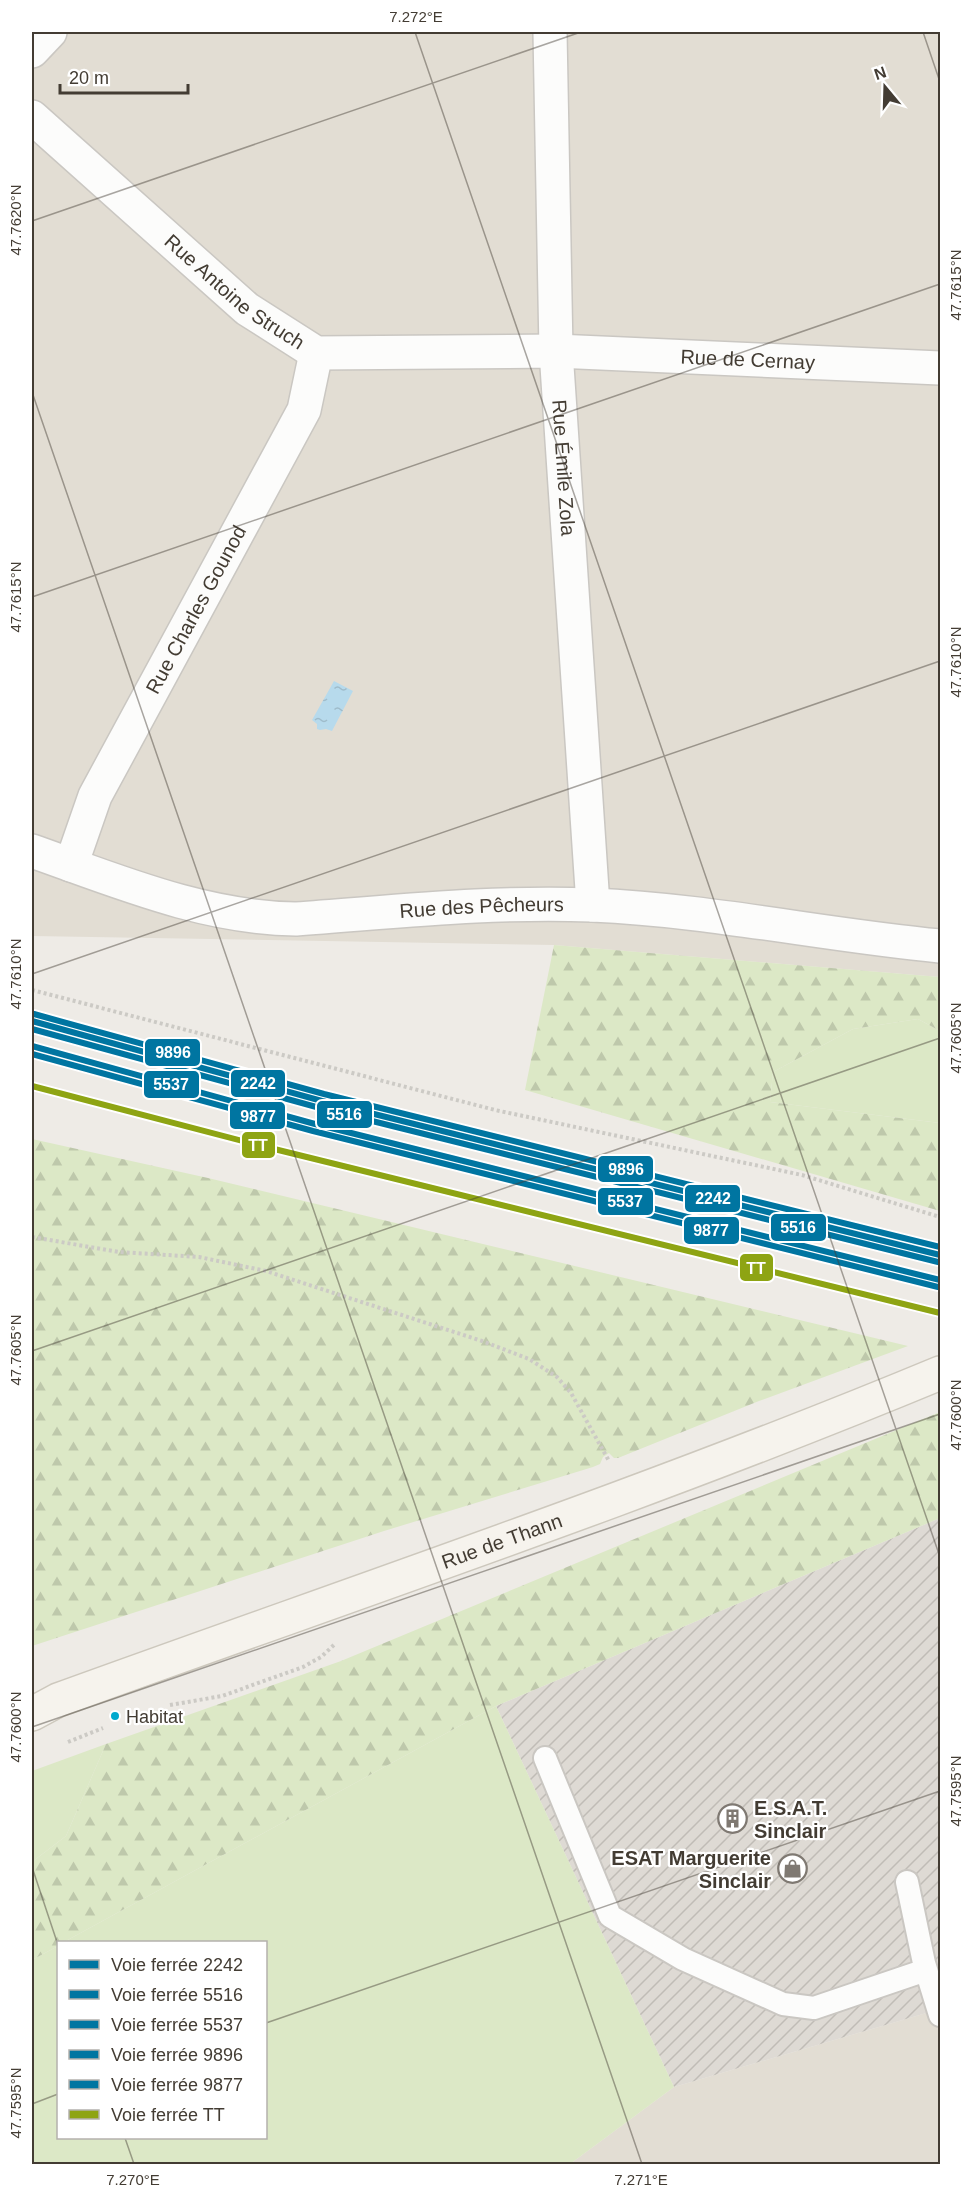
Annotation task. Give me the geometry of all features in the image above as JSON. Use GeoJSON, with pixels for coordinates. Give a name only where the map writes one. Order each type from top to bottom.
{"type":"FeatureCollection","features":[{"type":"Feature","properties":{"kind":"main road","name":"Rue de Thann"},"geometry":{"type":"LineString","coordinates":[[40,1706],[584,1512],[730,1457],[940,1372]]}},
{"type":"Feature","properties":{"kind":"street"},"geometry":{"type":"LineString","coordinates":[[32,51],[50,32]]}},
{"type":"Feature","properties":{"kind":"street","name":"Rue Émile Zola"},"geometry":{"type":"LineString","coordinates":[[550,32],[556,351],[593,905]]}},
{"type":"Feature","properties":{"kind":"street","name":"Rue Antoine Struch"},"geometry":{"type":"LineString","coordinates":[[32,117],[247,309],[315,353],[556,351]]}},
{"type":"Feature","properties":{"kind":"street","name":"Rue de Cernay"},"geometry":{"type":"LineString","coordinates":[[556,351],[940,368]]}},
{"type":"Feature","properties":{"kind":"street","name":"Rue Charles Gounod"},"geometry":{"type":"LineString","coordinates":[[71,865],[94,796],[304,410],[315,353]]}},
{"type":"Feature","properties":{"kind":"street","name":"Rue des Pêcheurs"},"geometry":{"type":"LineString","coordinates":[[32,851],[174,899],[262,919],[296,919],[519,904],[593,905],[707,915],[940,946]]}},
{"type":"Feature","properties":{"kind":"lane"},"geometry":{"type":"LineString","coordinates":[[546,1758],[610,1916],[683,1959],[783,2004],[814,2008],[926,1970]]}},
{"type":"Feature","properties":{"kind":"lane"},"geometry":{"type":"LineString","coordinates":[[907,1882],[926,1970],[940,2015]]}},
{"type":"Feature","properties":{"kind":"path"},"geometry":{"type":"LineString","coordinates":[[32,990],[363,1078],[495,1110],[802,1175],[940,1217]]}},
{"type":"Feature","properties":{"kind":"path"},"geometry":{"type":"LineString","coordinates":[[32,1237],[119,1252],[199,1257],[266,1271],[482,1341],[529,1359],[557,1377],[571,1393],[603,1450]]}},
{"type":"Feature","properties":{"kind":"shaded area"},"geometry":{"type":"Polygon","coordinates":[[[32,32],[940,32],[940,977],[554,945],[32,936],[32,32]]]}},
{"type":"Feature","properties":{"kind":"shaded area"},"geometry":{"type":"Polygon","coordinates":[[[940,1518],[940,2009],[674,2087],[496,1706],[940,1518]]]}},
{"type":"Feature","properties":{"kind":"shaded area"},"geometry":{"type":"Polygon","coordinates":[[[940,2009],[940,2164],[570,2164],[674,2087],[940,2009]]]}},
{"type":"Feature","properties":{"kind":"green space"},"geometry":{"type":"Polygon","coordinates":[[[554,945],[940,977],[940,1031],[918,1019],[853,1029],[773,1072],[770,1102],[940,1123],[940,1211],[525,1090],[554,945]]]}},
{"type":"Feature","properties":{"kind":"green space"},"geometry":{"type":"Polygon","coordinates":[[[918,1019],[940,1031],[940,1123],[770,1102],[773,1072],[853,1029],[918,1019]]]}},
{"type":"Feature","properties":{"kind":"green space"},"geometry":{"type":"Polygon","coordinates":[[[32,1139],[208,1178],[908,1346],[759,1401],[618,1458],[614,1458],[609,1453],[603,1457],[600,1464],[593,1467],[384,1531],[32,1646],[32,1139]]]}},
{"type":"Feature","properties":{"kind":"green space"},"geometry":{"type":"Polygon","coordinates":[[[940,1412],[940,1518],[496,1706],[66,1941],[57,1941],[57,1947],[32,1960],[32,1862],[66,1836],[106,1744],[341,1661],[940,1412]]]}},
{"type":"Feature","properties":{"kind":"green space"},"geometry":{"type":"Polygon","coordinates":[[[496,1706],[674,2087],[570,2164],[32,2164],[32,1960],[57,1947],[57,2139],[267,2139],[267,1941],[66,1941],[496,1706]]]}},
{"type":"Feature","properties":{"kind":"green space"},"geometry":{"type":"Polygon","coordinates":[[[106,1744],[66,1836],[32,1862],[32,1771],[106,1744]]]}},
{"type":"Feature","properties":{"kind":"water"},"geometry":{"type":"Polygon","coordinates":[[[334,681],[353,691],[332,731],[320,730],[312,720],[334,681]]]}},
{"type":"Feature","properties":{"kind":"rail line","name":"9896"},"geometry":{"type":"LineString","coordinates":[[34,1014],[324,1094],[940,1247]]}},
{"type":"Feature","properties":{"kind":"rail line","name":"2242"},"geometry":{"type":"LineString","coordinates":[[32,1021],[322,1101],[940,1255]]}},
{"type":"Feature","properties":{"kind":"rail line","name":"5516"},"geometry":{"type":"LineString","coordinates":[[32,1029],[320,1108],[938,1262]]}},
{"type":"Feature","properties":{"kind":"rail line","name":"5537"},"geometry":{"type":"LineString","coordinates":[[32,1046],[315,1124],[940,1280]]}},
{"type":"Feature","properties":{"kind":"rail line","name":"9877"},"geometry":{"type":"LineString","coordinates":[[32,1054],[313,1131],[938,1287]]}},
{"type":"Feature","properties":{"kind":"rail line","name":"TT"},"geometry":{"type":"LineString","coordinates":[[32,1086],[258,1145],[940,1313]]}},
{"type":"Feature","properties":{"kind":"place","name":"Habitat"},"geometry":{"type":"Point","coordinates":[115,1716]}},
{"type":"Feature","properties":{"kind":"place","name":"E.S.A.T. Sinclair"},"geometry":{"type":"Point","coordinates":[733,1819]}},
{"type":"Feature","properties":{"kind":"place","name":"ESAT Marguerite Sinclair"},"geometry":{"type":"Point","coordinates":[792,1869]}}]}
